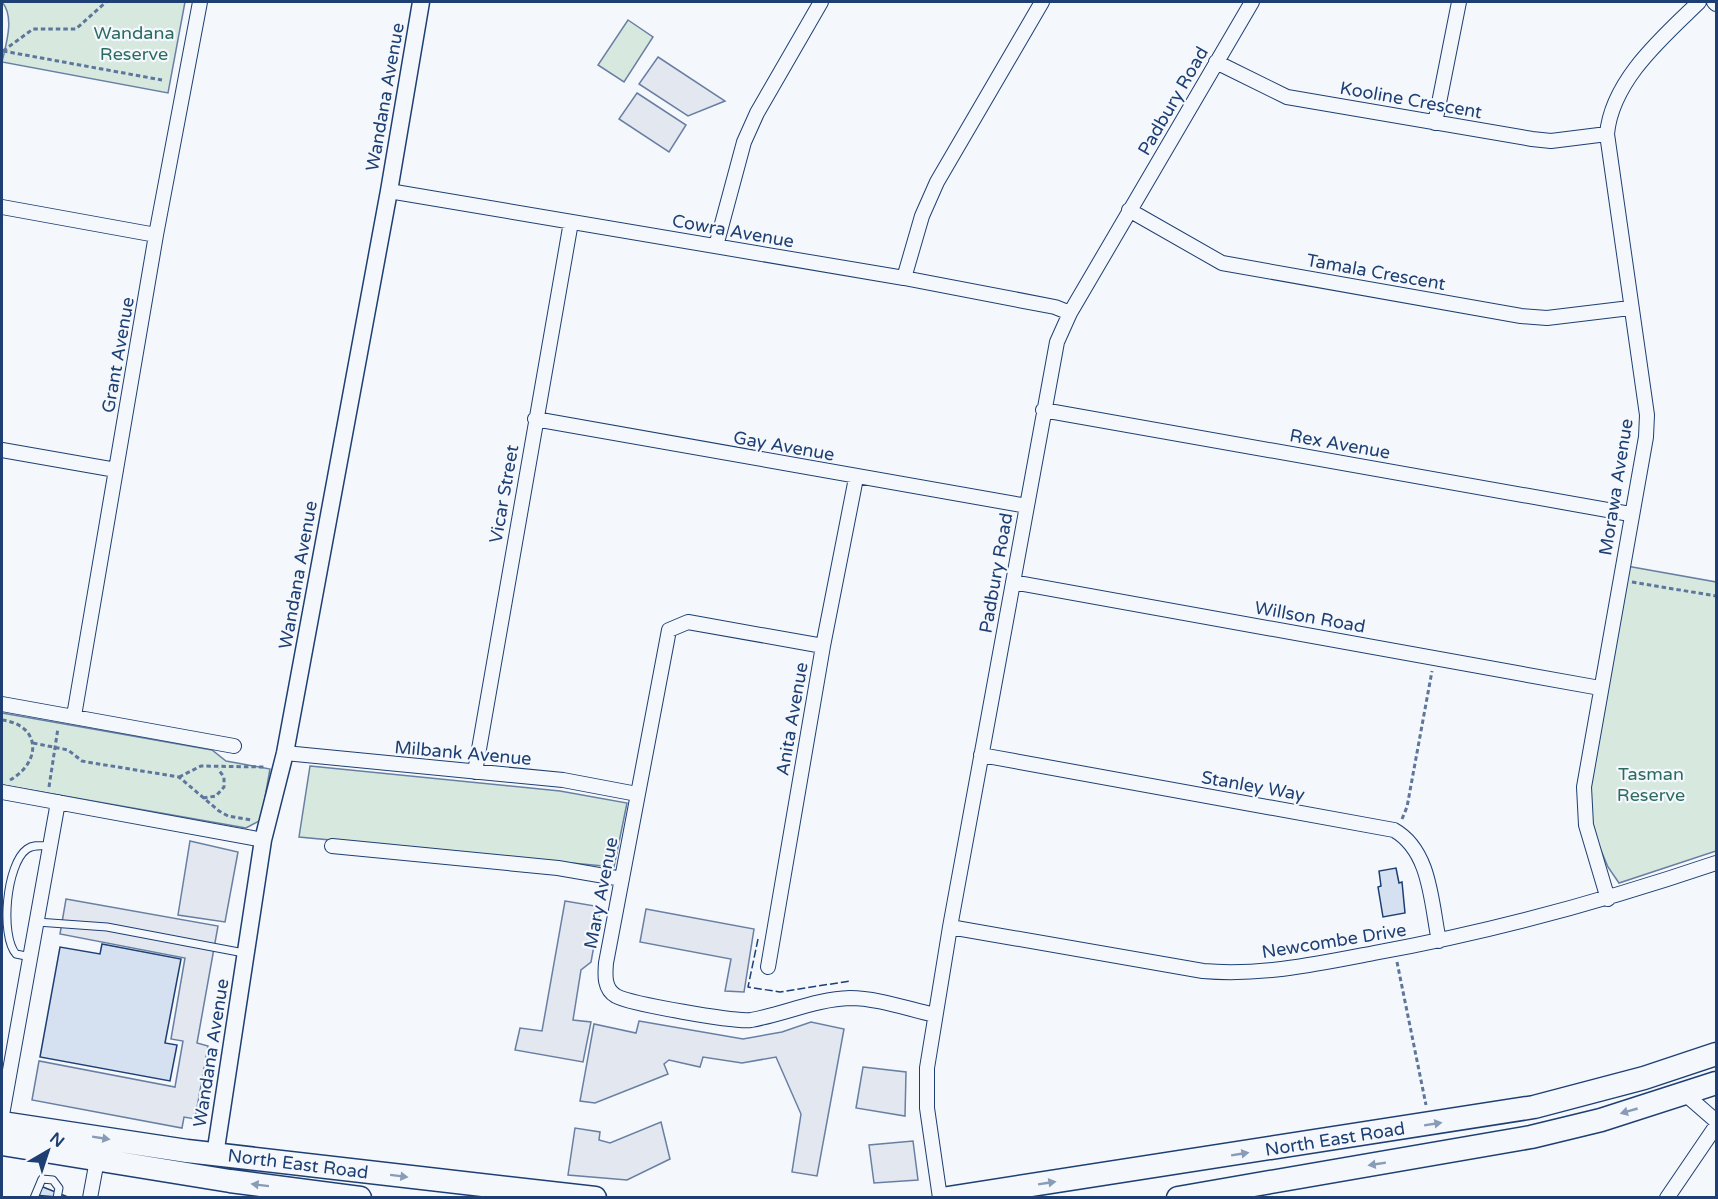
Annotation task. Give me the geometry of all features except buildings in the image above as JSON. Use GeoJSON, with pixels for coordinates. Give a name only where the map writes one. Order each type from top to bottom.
{"type":"FeatureCollection","features":[{"type":"Feature","properties":{"kind":"highway","name":"North East Road"},"geometry":{"type":"LineString","coordinates":[[948,1197],[1534,1107],[1626,1083],[1709,1057]]}},
{"type":"Feature","properties":{"kind":"highway"},"geometry":{"type":"LineString","coordinates":[[1626,1083],[1659,1084],[1685,1094],[1709,1057]]}},
{"type":"Feature","properties":{"kind":"highway","name":"North East Road"},"geometry":{"type":"LineString","coordinates":[[1187,1197],[1531,1137],[1685,1094],[1716,1083]]}},
{"type":"Feature","properties":{"kind":"highway","name":"North East Road"},"geometry":{"type":"LineString","coordinates":[[2,1123],[215,1155],[569,1196],[596,1197]]}},
{"type":"Feature","properties":{"kind":"highway","name":"North East Road"},"geometry":{"type":"LineString","coordinates":[[2,1144],[213,1178],[360,1197]]}},
{"type":"Feature","properties":{"kind":"highway"},"geometry":{"type":"LineString","coordinates":[[213,1178],[215,1155]]}},
{"type":"Feature","properties":{"kind":"street","name":"Grant Avenue"},"geometry":{"type":"LineString","coordinates":[[74,716],[156,235],[200,2]]}},
{"type":"Feature","properties":{"kind":"street","name":"Wandana Avenue"},"geometry":{"type":"LineString","coordinates":[[215,1155],[263,840],[285,753],[389,191],[421,2]]}},
{"type":"Feature","properties":{"kind":"street"},"geometry":{"type":"LineString","coordinates":[[716,246],[744,142],[757,113],[821,2]]}},
{"type":"Feature","properties":{"kind":"street"},"geometry":{"type":"LineString","coordinates":[[904,278],[922,216],[937,182],[1042,2]]}},
{"type":"Feature","properties":{"kind":"street","name":"Padbury Road"},"geometry":{"type":"LineString","coordinates":[[940,1197],[925,1087],[950,927],[1057,342],[1070,313],[1129,210],[1252,2]]}},
{"type":"Feature","properties":{"kind":"street"},"geometry":{"type":"LineString","coordinates":[[1435,123],[1460,2]]}},
{"type":"Feature","properties":{"kind":"street","name":"Morawa Avenue"},"geometry":{"type":"LineString","coordinates":[[1608,899],[1587,825],[1584,798],[1599,688],[1646,437],[1647,415],[1607,134],[1612,109],[1637,67],[1656,44],[1699,2]]}},
{"type":"Feature","properties":{"kind":"street","name":"Kooline Crescent"},"geometry":{"type":"LineString","coordinates":[[1216,62],[1287,97],[1551,141],[1607,134]]}},
{"type":"Feature","properties":{"kind":"street","name":"Cowra Avenue"},"geometry":{"type":"LineString","coordinates":[[389,191],[904,278],[1055,307],[1070,313]]}},
{"type":"Feature","properties":{"kind":"street"},"geometry":{"type":"LineString","coordinates":[[2,207],[156,235]]}},
{"type":"Feature","properties":{"kind":"street","name":"Tamala Crescent"},"geometry":{"type":"LineString","coordinates":[[1129,210],[1221,263],[1521,316],[1547,318],[1630,308]]}},
{"type":"Feature","properties":{"kind":"street","name":"Vicar Street"},"geometry":{"type":"LineString","coordinates":[[475,772],[571,222]]}},
{"type":"Feature","properties":{"kind":"street","name":"Rex Avenue"},"geometry":{"type":"LineString","coordinates":[[1043,410],[1630,514]]}},
{"type":"Feature","properties":{"kind":"street","name":"Gay Avenue"},"geometry":{"type":"LineString","coordinates":[[535,419],[855,478],[1027,506]]}},
{"type":"Feature","properties":{"kind":"street"},"geometry":{"type":"LineString","coordinates":[[2,450],[116,471]]}},
{"type":"Feature","properties":{"kind":"street","name":"Anita Avenue"},"geometry":{"type":"LineString","coordinates":[[768,967],[823,646],[855,478]]}},
{"type":"Feature","properties":{"kind":"street","name":"Willson Road"},"geometry":{"type":"LineString","coordinates":[[1013,582],[1599,688]]}},
{"type":"Feature","properties":{"kind":"street","name":"Mary Avenue"},"geometry":{"type":"LineString","coordinates":[[823,646],[688,622],[677,624],[669,630],[605,976],[608,987],[616,996],[748,1020],[853,998],[935,1015]]}},
{"type":"Feature","properties":{"kind":"street"},"geometry":{"type":"LineString","coordinates":[[2,704],[234,746]]}},
{"type":"Feature","properties":{"kind":"street","name":"Milbank Avenue"},"geometry":{"type":"LineString","coordinates":[[285,753],[563,780],[637,794]]}},
{"type":"Feature","properties":{"kind":"street","name":"Stanley Way"},"geometry":{"type":"LineString","coordinates":[[981,755],[1394,830],[1415,845],[1422,860],[1439,941]]}},
{"type":"Feature","properties":{"kind":"street"},"geometry":{"type":"LineString","coordinates":[[2,792],[53,797],[263,840]]}},
{"type":"Feature","properties":{"kind":"street"},"geometry":{"type":"LineString","coordinates":[[2,1115],[50,846],[53,797]]}},
{"type":"Feature","properties":{"kind":"street"},"geometry":{"type":"LineString","coordinates":[[332,846],[552,867],[622,879]]}},
{"type":"Feature","properties":{"kind":"street","name":"Newcombe Drive"},"geometry":{"type":"LineString","coordinates":[[950,927],[1176,967],[1226,973],[1285,970],[1439,941],[1608,899],[1716,863]]}},
{"type":"Feature","properties":{"kind":"street"},"geometry":{"type":"LineString","coordinates":[[1685,1094],[1716,1121]]}},
{"type":"Feature","properties":{"kind":"street"},"geometry":{"type":"LineString","coordinates":[[1667,1197],[1716,1126]]}},
{"type":"Feature","properties":{"kind":"street"},"geometry":{"type":"LineString","coordinates":[[90,1197],[97,1160]]}},
{"type":"Feature","properties":{"kind":"lane"},"geometry":{"type":"LineString","coordinates":[[31,957],[16,954],[7,939],[5,928],[10,885],[21,856],[28,849],[36,846],[50,846]]}},
{"type":"Feature","properties":{"kind":"lane"},"geometry":{"type":"LineString","coordinates":[[37,922],[107,927],[246,953]]}},
{"type":"Feature","properties":{"kind":"lane"},"geometry":{"type":"LineString","coordinates":[[34,1197],[42,1179],[53,1180],[59,1188],[57,1197]]}},
{"type":"Feature","properties":{"kind":"path"},"geometry":{"type":"LineString","coordinates":[[106,2],[76,29],[33,30],[3,51],[162,80]]}},
{"type":"Feature","properties":{"kind":"path"},"geometry":{"type":"LineString","coordinates":[[1619,580],[1716,596]]}},
{"type":"Feature","properties":{"kind":"path"},"geometry":{"type":"LineString","coordinates":[[1402,819],[1407,807],[1432,667]]}},
{"type":"Feature","properties":{"kind":"path"},"geometry":{"type":"LineString","coordinates":[[2,720],[20,725],[31,736],[33,743],[31,759],[25,768],[11,779],[2,780]]}},
{"type":"Feature","properties":{"kind":"path"},"geometry":{"type":"LineString","coordinates":[[53,797],[58,724]]}},
{"type":"Feature","properties":{"kind":"path"},"geometry":{"type":"LineString","coordinates":[[33,743],[68,750],[82,761],[179,777],[228,816],[254,820]]}},
{"type":"Feature","properties":{"kind":"path"},"geometry":{"type":"LineString","coordinates":[[179,777],[201,766],[264,767]]}},
{"type":"Feature","properties":{"kind":"path"},"geometry":{"type":"LineString","coordinates":[[203,798],[216,796],[224,787],[224,777],[216,767]]}},
{"type":"Feature","properties":{"kind":"path"},"geometry":{"type":"LineString","coordinates":[[1396,959],[1427,1110]]}},
{"type":"Feature","properties":{"kind":"green space","name":"Wandana Reserve"},"geometry":{"type":"Polygon","coordinates":[[[2,2],[185,2],[168,93],[2,62],[9,23],[6,8],[2,2]]]}},
{"type":"Feature","properties":{"kind":"green space"},"geometry":{"type":"Polygon","coordinates":[[[628,20],[653,37],[624,82],[598,65],[628,20]]]}},
{"type":"Feature","properties":{"kind":"green space","name":"Tasman Reserve"},"geometry":{"type":"Polygon","coordinates":[[[1621,565],[1716,582],[1716,851],[1619,883],[1608,867],[1597,841],[1584,787],[1621,565]]]}},
{"type":"Feature","properties":{"kind":"green space"},"geometry":{"type":"Polygon","coordinates":[[[2,713],[212,750],[226,761],[270,769],[261,820],[246,828],[2,785],[2,713]]]}},
{"type":"Feature","properties":{"kind":"green space"},"geometry":{"type":"Polygon","coordinates":[[[310,766],[560,791],[627,803],[614,867],[299,837],[310,766]]]}},
{"type":"Feature","properties":{"kind":"shaded area"},"geometry":{"type":"Polygon","coordinates":[[[658,57],[725,101],[688,116],[639,84],[658,57]]]}},
{"type":"Feature","properties":{"kind":"shaded area"},"geometry":{"type":"Polygon","coordinates":[[[637,93],[686,125],[669,152],[619,119],[637,93]]]}},
{"type":"Feature","properties":{"kind":"shaded area"},"geometry":{"type":"Polygon","coordinates":[[[190,841],[238,852],[225,922],[178,915],[190,841]]]}},
{"type":"Feature","properties":{"kind":"shaded area"},"geometry":{"type":"Polygon","coordinates":[[[66,899],[218,926],[197,1043],[208,1046],[195,1119],[184,1117],[182,1128],[32,1100],[39,1061],[175,1087],[183,1041],[171,1039],[185,958],[60,934],[66,899]]]}},
{"type":"Feature","properties":{"kind":"shaded area"},"geometry":{"type":"Polygon","coordinates":[[[565,901],[601,907],[591,962],[581,970],[573,1020],[591,1022],[583,1062],[515,1050],[520,1028],[542,1031],[565,901]]]}},
{"type":"Feature","properties":{"kind":"shaded area"},"geometry":{"type":"Polygon","coordinates":[[[646,909],[754,929],[744,992],[725,991],[731,959],[640,942],[646,909]]]}},
{"type":"Feature","properties":{"kind":"shaded area"},"geometry":{"type":"Polygon","coordinates":[[[639,1021],[743,1039],[782,1032],[811,1022],[844,1029],[817,1176],[792,1172],[801,1114],[776,1057],[742,1063],[703,1057],[700,1067],[669,1060],[664,1064],[668,1074],[595,1103],[580,1101],[594,1024],[636,1033],[639,1021]]]}},
{"type":"Feature","properties":{"kind":"shaded area"},"geometry":{"type":"Polygon","coordinates":[[[863,1067],[906,1072],[905,1116],[856,1108],[863,1067]]]}},
{"type":"Feature","properties":{"kind":"shaded area"},"geometry":{"type":"Polygon","coordinates":[[[661,1122],[670,1159],[627,1180],[568,1175],[575,1128],[600,1132],[599,1140],[610,1143],[661,1122]]]}},
{"type":"Feature","properties":{"kind":"shaded area"},"geometry":{"type":"Polygon","coordinates":[[[913,1141],[918,1180],[874,1183],[869,1145],[913,1141]]]}},
{"type":"Feature","properties":{"kind":"fence"},"geometry":{"type":"LineString","coordinates":[[758,939],[748,987],[780,992],[850,981]]}}]}
